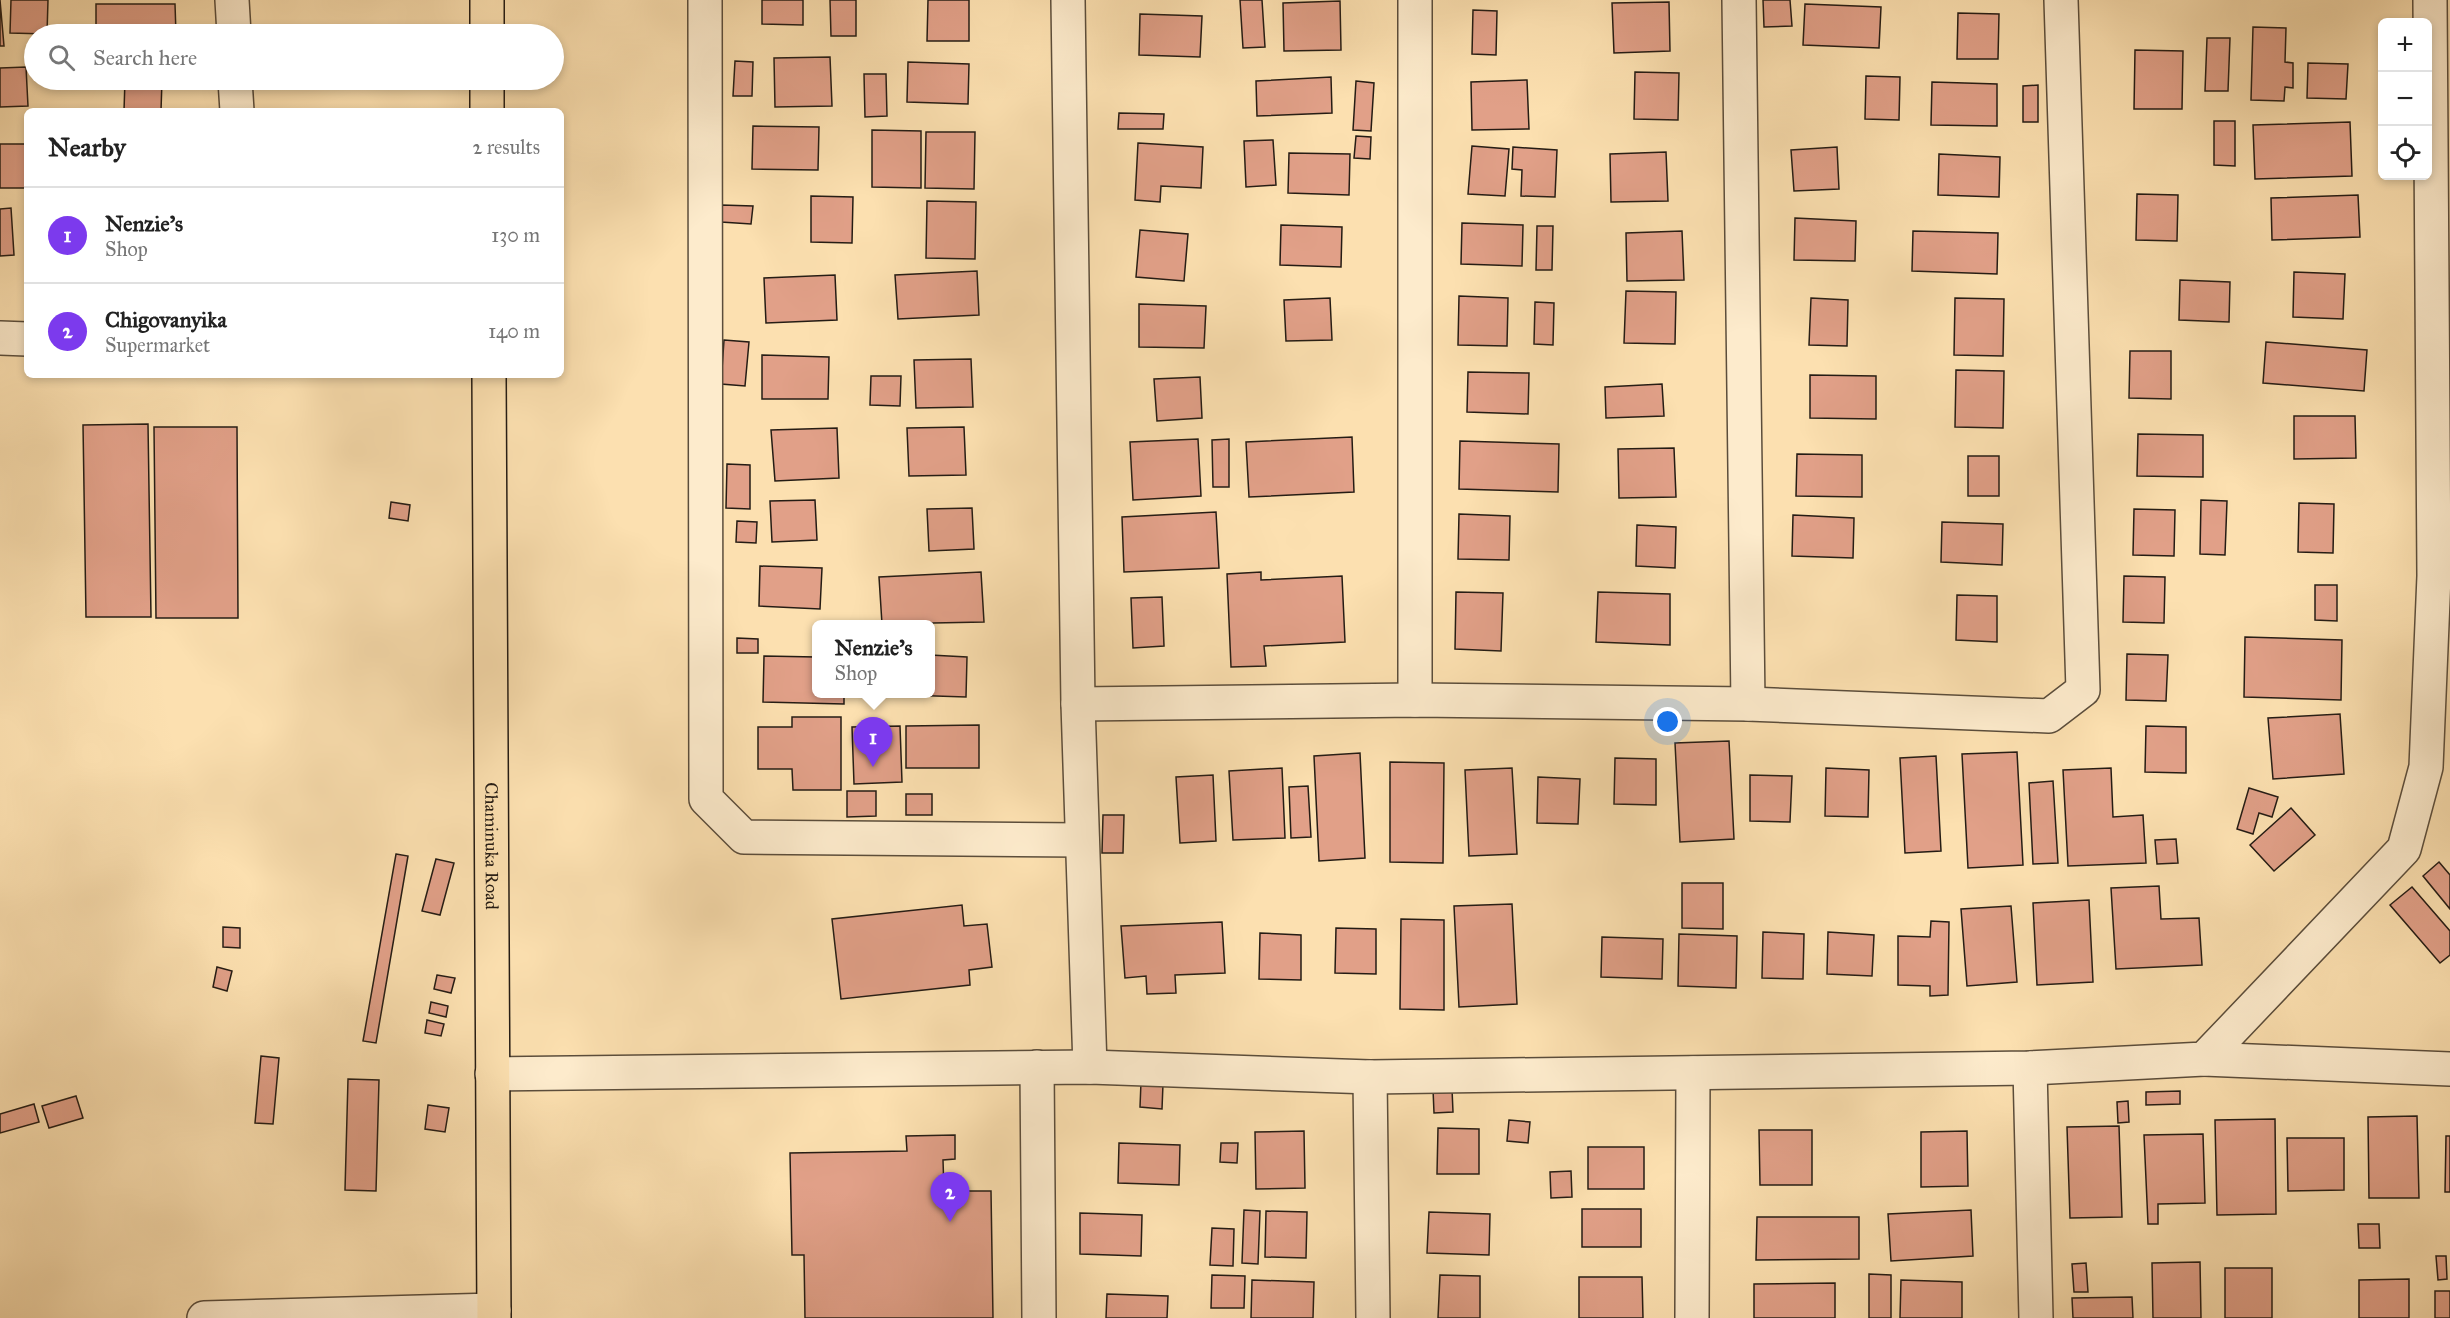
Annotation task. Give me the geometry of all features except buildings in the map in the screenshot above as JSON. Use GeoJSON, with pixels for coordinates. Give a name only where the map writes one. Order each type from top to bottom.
{"type":"FeatureCollection","features":[{"type":"Feature","properties":{"kind":"main road"},"geometry":{"type":"LineString","coordinates":[[487,0],[487,24]]}},
{"type":"Feature","properties":{"kind":"main road"},"geometry":{"type":"LineString","coordinates":[[487,90],[487,108]]}},
{"type":"Feature","properties":{"kind":"main road","name":"Chaminuka Road"},"geometry":{"type":"LineString","coordinates":[[489,378],[494,1314]]}},
{"type":"Feature","properties":{"kind":"street"},"geometry":{"type":"LineString","coordinates":[[232,0],[233,24]]}},
{"type":"Feature","properties":{"kind":"street"},"geometry":{"type":"LineString","coordinates":[[705,0],[706,799],[744,837],[1082,840]]}},
{"type":"Feature","properties":{"kind":"street"},"geometry":{"type":"LineString","coordinates":[[1068,0],[1078,704],[1090,1067]]}},
{"type":"Feature","properties":{"kind":"street"},"geometry":{"type":"LineString","coordinates":[[1415,0],[1415,700]]}},
{"type":"Feature","properties":{"kind":"street"},"geometry":{"type":"LineString","coordinates":[[1739,0],[1748,704]]}},
{"type":"Feature","properties":{"kind":"street"},"geometry":{"type":"LineString","coordinates":[[1078,704],[1415,700],[1748,704],[2049,716],[2083,690],[2061,0]]}},
{"type":"Feature","properties":{"kind":"street"},"geometry":{"type":"LineString","coordinates":[[2204,1059],[2404,849],[2438,767],[2442,576],[2430,0]]}},
{"type":"Feature","properties":{"kind":"street"},"geometry":{"type":"LineString","coordinates":[[236,90],[237,108]]}},
{"type":"Feature","properties":{"kind":"street"},"geometry":{"type":"LineString","coordinates":[[0,338],[24,339]]}},
{"type":"Feature","properties":{"kind":"street"},"geometry":{"type":"LineString","coordinates":[[492,1074],[1090,1067],[1370,1077],[2030,1068],[2204,1059],[2450,1069]]}},
{"type":"Feature","properties":{"kind":"street"},"geometry":{"type":"LineString","coordinates":[[1037,1067],[1039,1318]]}},
{"type":"Feature","properties":{"kind":"street"},"geometry":{"type":"LineString","coordinates":[[2030,1068],[2036,1318]]}},
{"type":"Feature","properties":{"kind":"street"},"geometry":{"type":"LineString","coordinates":[[1692,1318],[1693,1073]]}},
{"type":"Feature","properties":{"kind":"street"},"geometry":{"type":"LineString","coordinates":[[1370,1077],[1373,1318]]}},
{"type":"Feature","properties":{"kind":"street"},"geometry":{"type":"LineString","coordinates":[[204,1318],[494,1314]]}},
{"type":"Feature","properties":{"kind":"place","name":"Nenzie's"},"geometry":{"type":"Point","coordinates":[873,767]}},
{"type":"Feature","properties":{"kind":"place","name":"Chigovanyika"},"geometry":{"type":"Point","coordinates":[950,1222]}}]}
